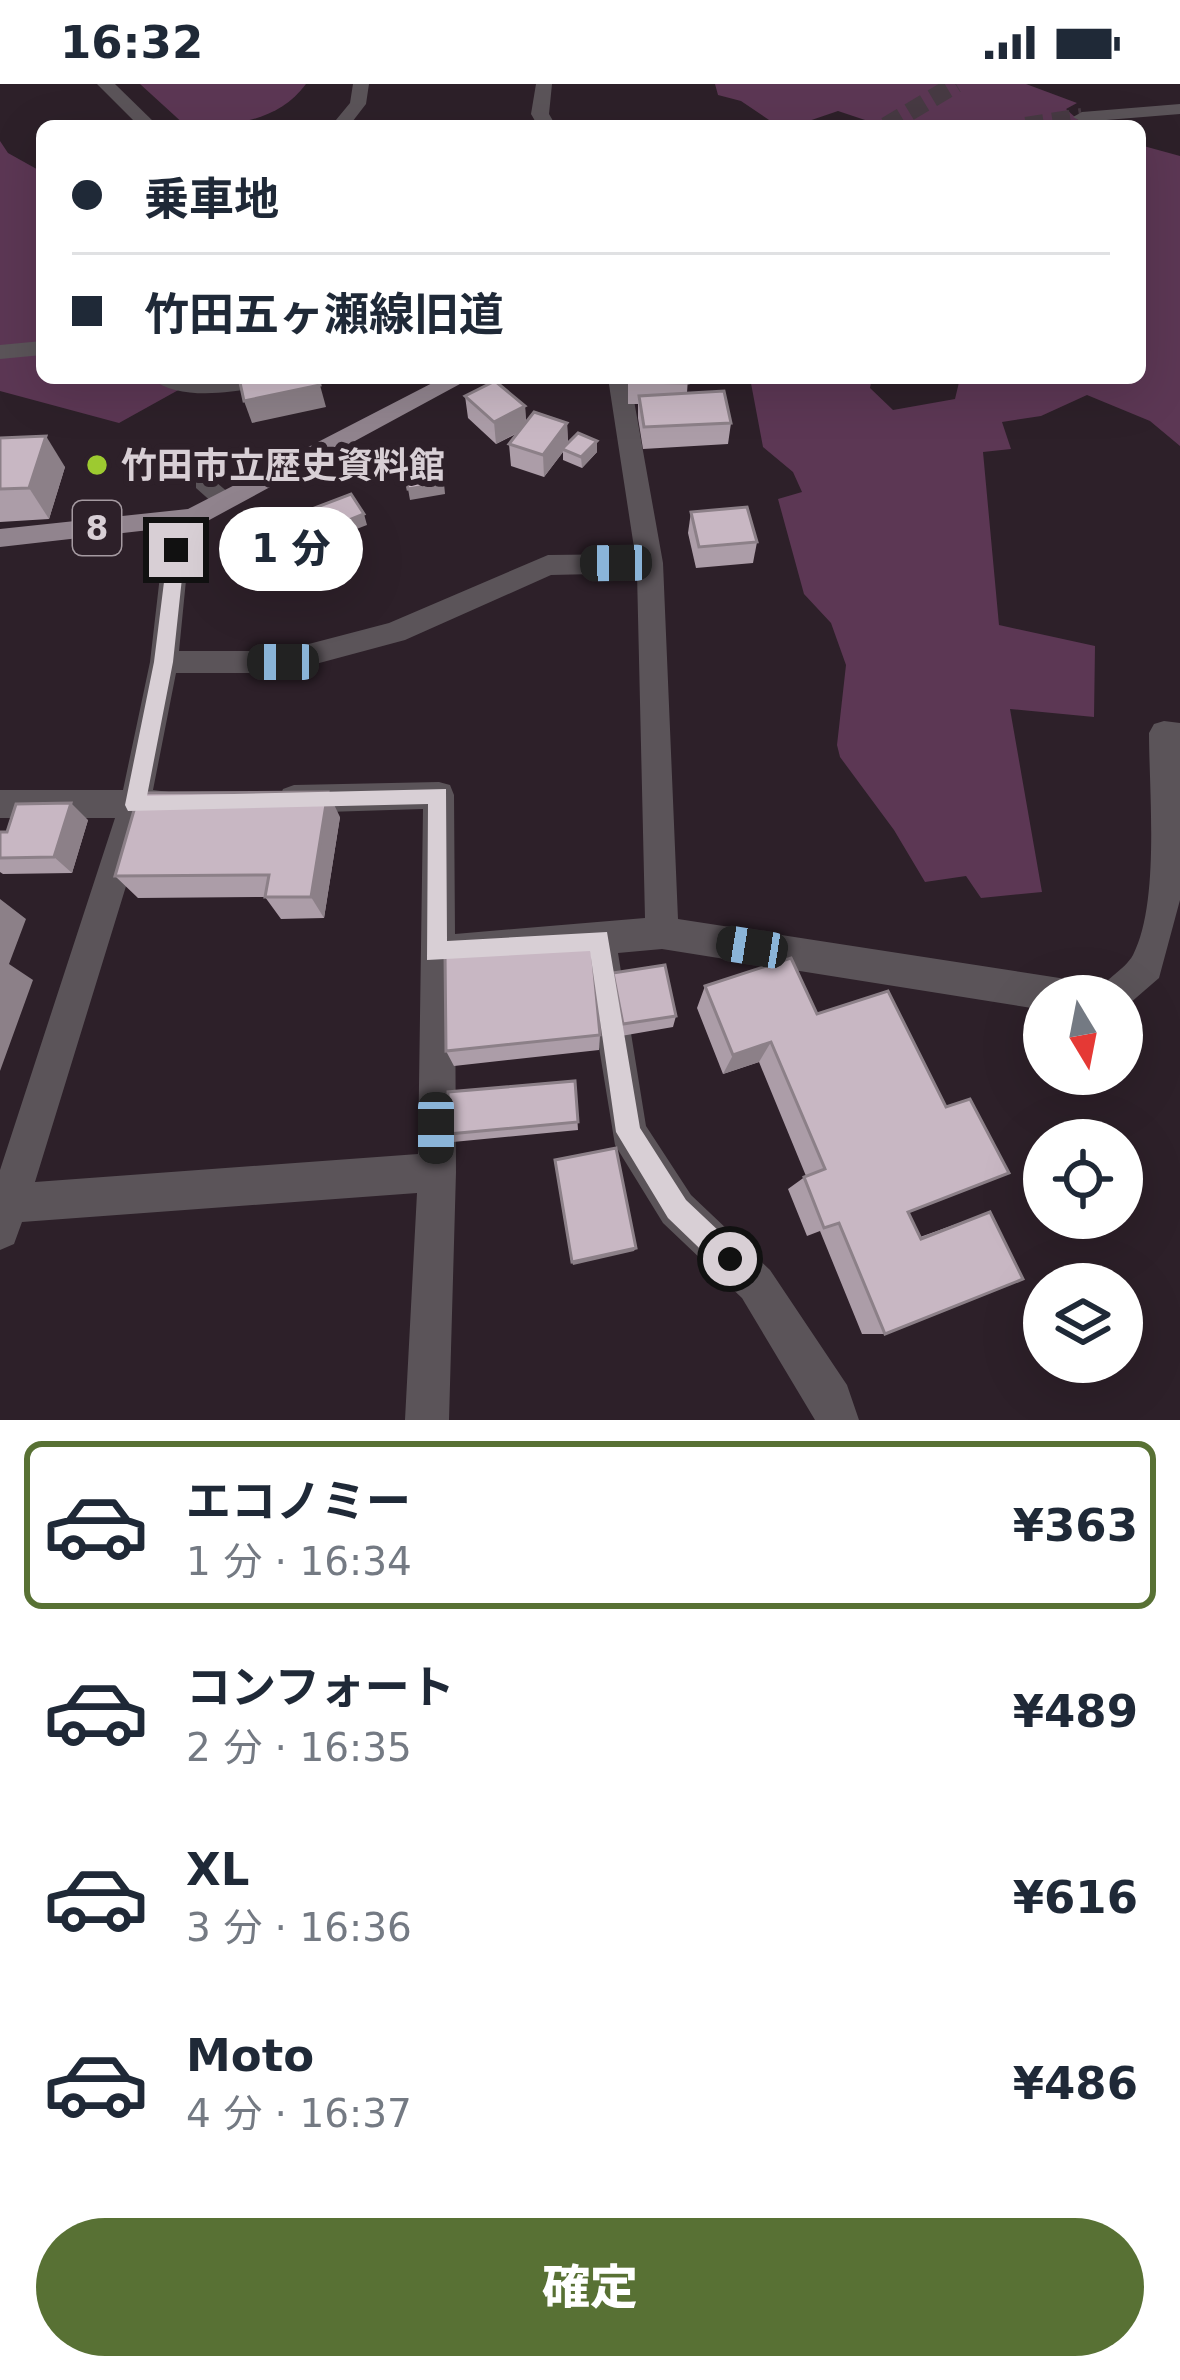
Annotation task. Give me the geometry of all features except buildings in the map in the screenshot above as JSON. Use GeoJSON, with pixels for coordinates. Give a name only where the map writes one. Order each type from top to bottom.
{"type":"FeatureCollection","features":[{"type":"Feature","properties":{"kind":"main road","name":"8"},"geometry":{"type":"LineString","coordinates":[[0,538],[194,518],[214,490],[447,384]]}},
{"type":"Feature","properties":{"kind":"street"},"geometry":{"type":"LineString","coordinates":[[105,84],[143,120]]}},
{"type":"Feature","properties":{"kind":"street"},"geometry":{"type":"LineString","coordinates":[[345,120],[358,104],[361,84]]}},
{"type":"Feature","properties":{"kind":"street"},"geometry":{"type":"LineString","coordinates":[[543,120],[544,84]]}},
{"type":"Feature","properties":{"kind":"street"},"geometry":{"type":"LineString","coordinates":[[1082,117],[1180,109]]}},
{"type":"Feature","properties":{"kind":"street"},"geometry":{"type":"LineString","coordinates":[[0,352],[36,349]]}},
{"type":"Feature","properties":{"kind":"street"},"geometry":{"type":"LineString","coordinates":[[182,384],[223,396],[253,384]]}},
{"type":"Feature","properties":{"kind":"street"},"geometry":{"type":"LineString","coordinates":[[620,384],[650,562],[662,933]]}},
{"type":"Feature","properties":{"kind":"street"},"geometry":{"type":"LineString","coordinates":[[194,518],[176,550],[164,662],[135,805],[5,1216],[436,1172]]}},
{"type":"Feature","properties":{"kind":"street"},"geometry":{"type":"LineString","coordinates":[[164,662],[283,662],[395,632],[548,565],[650,562]]}},
{"type":"Feature","properties":{"kind":"street"},"geometry":{"type":"LineString","coordinates":[[1138,975],[1148,966],[1166,890],[1164,733],[1180,735]]}},
{"type":"Feature","properties":{"kind":"street"},"geometry":{"type":"LineString","coordinates":[[252,801],[439,795],[436,1172],[428,1420]]}},
{"type":"Feature","properties":{"kind":"street"},"geometry":{"type":"LineString","coordinates":[[0,804],[206,802]]}},
{"type":"Feature","properties":{"kind":"street"},"geometry":{"type":"LineString","coordinates":[[435,952],[662,933],[1023,989]]}},
{"type":"Feature","properties":{"kind":"street"},"geometry":{"type":"LineString","coordinates":[[599,939],[628,1132],[677,1209],[756,1284],[832,1400],[837,1420]]}},
{"type":"Feature","properties":{"kind":"shaded area"},"geometry":{"type":"Polygon","coordinates":[[[140,84],[306,84],[282,107],[253,119],[179,120],[140,84]]]}},
{"type":"Feature","properties":{"kind":"shaded area"},"geometry":{"type":"Polygon","coordinates":[[[715,84],[1026,84],[1077,103],[1066,109],[1078,120],[865,120],[838,111],[812,120],[769,120],[741,101],[718,95],[715,84]]]}},
{"type":"Feature","properties":{"kind":"shaded area"},"geometry":{"type":"Polygon","coordinates":[[[0,141],[8,153],[36,169],[36,384],[189,384],[119,423],[0,391],[0,141]]]}},
{"type":"Feature","properties":{"kind":"shaded area"},"geometry":{"type":"Polygon","coordinates":[[[1146,147],[1180,156],[1180,446],[1150,421],[1087,395],[1041,416],[1002,422],[1011,449],[983,452],[999,625],[1095,646],[1094,717],[1010,709],[1042,892],[981,898],[966,876],[925,882],[894,830],[840,757],[837,745],[846,665],[831,623],[804,594],[778,499],[802,492],[793,472],[763,447],[751,384],[871,384],[893,410],[955,399],[959,384],[1146,384],[1146,147]]]}},
{"type":"Feature","properties":{"kind":"tunnel"},"geometry":{"type":"LineString","coordinates":[[896,120],[956,84]]}},
{"type":"Feature","properties":{"kind":"tunnel"},"geometry":{"type":"LineString","coordinates":[[1063,120],[1082,117]]}},
{"type":"Feature","properties":{"kind":"place","name":"竹田市立歴史資料館"},"geometry":{"type":"Point","coordinates":[97,465]}},
{"type":"Feature","properties":{"kind":"route"},"geometry":{"type":"LineString","coordinates":[[176,550],[164,662],[135,805],[439,795],[435,952],[599,939],[628,1132],[677,1209],[730,1259]]}}]}
